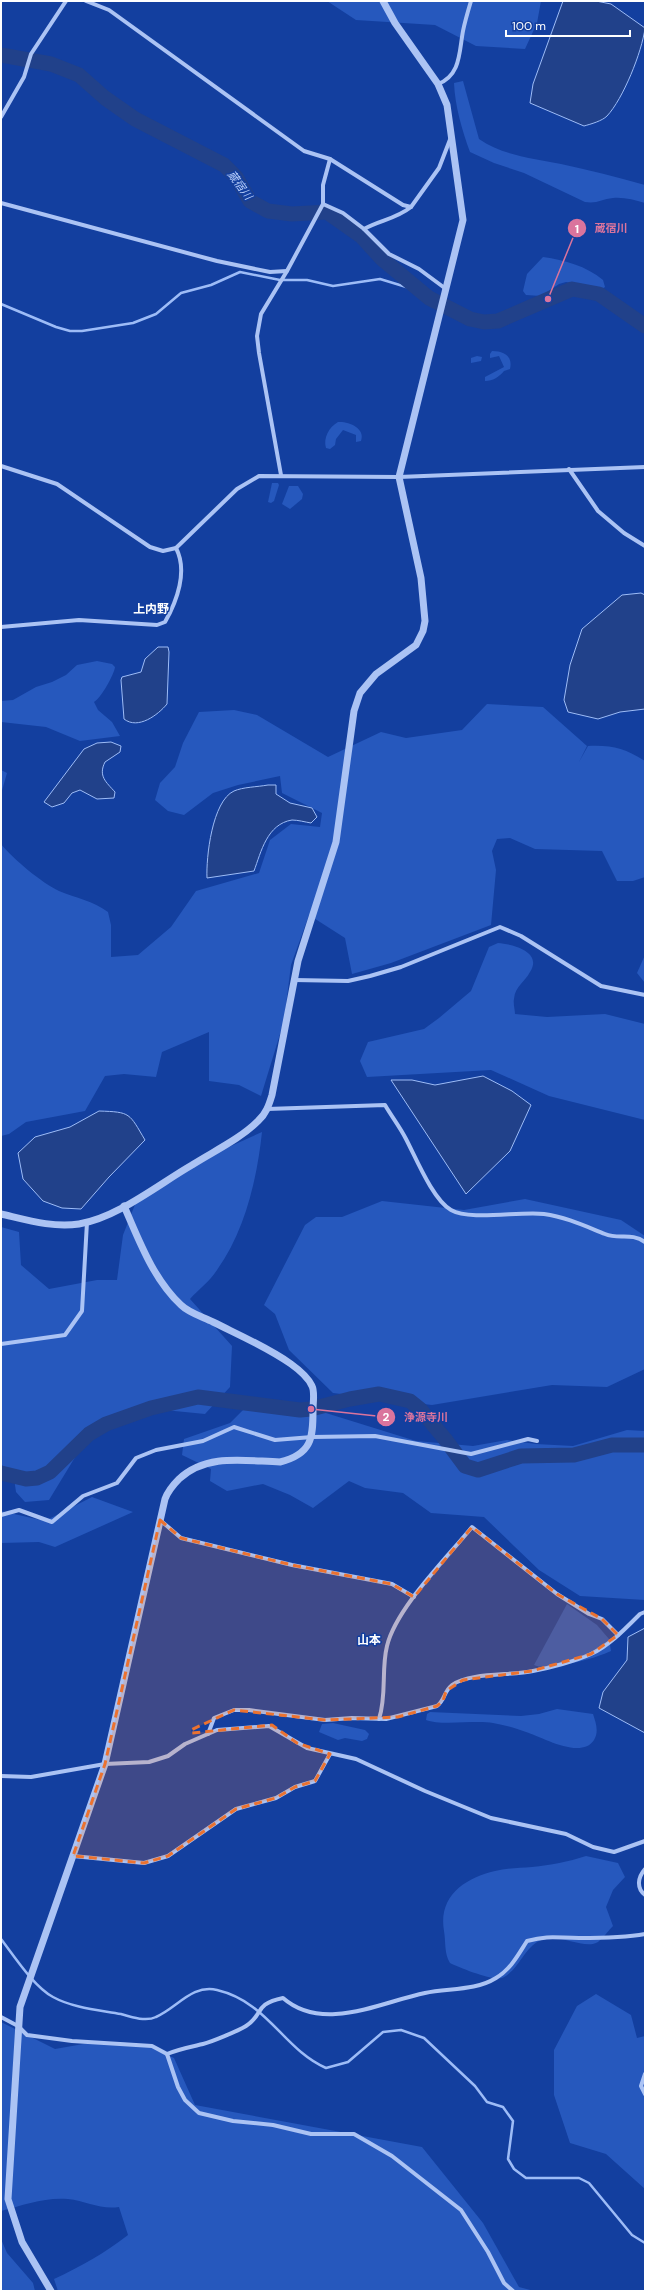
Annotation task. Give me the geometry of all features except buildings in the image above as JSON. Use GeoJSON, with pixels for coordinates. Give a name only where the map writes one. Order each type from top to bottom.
{"type":"FeatureCollection","features":[{"type":"Feature","properties":{"kind":"street"},"geometry":{"type":"LineString","coordinates":[[1,117],[24,77],[31,54],[66,1]]}},
{"type":"Feature","properties":{"kind":"street"},"geometry":{"type":"LineString","coordinates":[[86,1],[109,10],[304,151],[330,159],[396,201],[411,207]]}},
{"type":"Feature","properties":{"kind":"street"},"geometry":{"type":"LineString","coordinates":[[1,1214],[53,1225],[87,1221],[124,1206],[237,1138],[260,1120],[268,1109],[298,961],[336,842],[349,732],[360,694],[376,674],[416,645],[423,631],[425,621],[422,578],[399,477],[447,290],[463,220],[447,105],[438,84],[395,23],[383,1]]}},
{"type":"Feature","properties":{"kind":"street"},"geometry":{"type":"LineString","coordinates":[[438,84],[448,80],[458,64],[463,30],[471,1]]}},
{"type":"Feature","properties":{"kind":"street"},"geometry":{"type":"LineString","coordinates":[[364,228],[378,222],[392,219],[411,207],[439,168],[452,136]]}},
{"type":"Feature","properties":{"kind":"street"},"geometry":{"type":"LineString","coordinates":[[281,475],[270,425],[257,336],[261,314],[287,271],[302,240],[323,204],[323,185],[330,159]]}},
{"type":"Feature","properties":{"kind":"street"},"geometry":{"type":"LineString","coordinates":[[1,203],[217,261],[270,272],[287,271]]}},
{"type":"Feature","properties":{"kind":"street"},"geometry":{"type":"LineString","coordinates":[[323,204],[343,213],[364,228],[389,254],[419,269],[447,290]]}},
{"type":"Feature","properties":{"kind":"street"},"geometry":{"type":"LineString","coordinates":[[1,466],[57,484],[150,547],[163,551],[176,548],[247,481],[259,476],[399,477],[645,467]]}},
{"type":"Feature","properties":{"kind":"street"},"geometry":{"type":"LineString","coordinates":[[569,469],[598,511],[624,534],[645,546]]}},
{"type":"Feature","properties":{"kind":"street"},"geometry":{"type":"LineString","coordinates":[[1,627],[79,620],[157,625],[165,622],[174,606],[181,573],[180,560],[176,548]]}},
{"type":"Feature","properties":{"kind":"street"},"geometry":{"type":"LineString","coordinates":[[294,980],[348,981],[370,976],[401,967],[500,927],[521,936],[601,986],[645,995]]}},
{"type":"Feature","properties":{"kind":"street"},"geometry":{"type":"LineString","coordinates":[[268,1109],[385,1105],[405,1138],[427,1182],[450,1210],[466,1215],[514,1213],[544,1214],[570,1220],[607,1235],[637,1236],[645,1242]]}},
{"type":"Feature","properties":{"kind":"street"},"geometry":{"type":"LineString","coordinates":[[51,2291],[22,2242],[8,2199],[20,2007],[105,1764],[160,1520],[168,1493],[189,1470],[217,1460],[280,1462],[287,1460],[297,1455],[308,1445],[312,1434],[313,1387],[308,1380],[291,1364],[242,1336],[182,1307],[170,1293],[148,1258],[124,1206]]}},
{"type":"Feature","properties":{"kind":"street"},"geometry":{"type":"LineString","coordinates":[[1,1344],[65,1335],[82,1311],[87,1221]]}},
{"type":"Feature","properties":{"kind":"street"},"geometry":{"type":"LineString","coordinates":[[1,1515],[19,1510],[52,1522],[83,1496],[117,1483],[136,1458],[156,1450],[203,1441],[234,1427],[275,1440],[312,1434],[376,1436],[471,1454],[528,1439],[537,1441]]}},
{"type":"Feature","properties":{"kind":"street"},"geometry":{"type":"LineString","coordinates":[[160,1520],[181,1538],[292,1565],[392,1584],[414,1598]]}},
{"type":"Feature","properties":{"kind":"street"},"geometry":{"type":"LineString","coordinates":[[379,1719],[383,1707],[384,1665],[392,1628],[414,1598],[472,1527],[557,1594],[589,1614],[602,1619],[618,1635]]}},
{"type":"Feature","properties":{"kind":"street"},"geometry":{"type":"LineString","coordinates":[[208,1734],[214,1718],[234,1710],[249,1710],[324,1720],[352,1718],[379,1719],[398,1717],[437,1706],[443,1701],[446,1691],[453,1685],[463,1680],[532,1672],[591,1654],[618,1635],[640,1614],[645,1612]]}},
{"type":"Feature","properties":{"kind":"street"},"geometry":{"type":"LineString","coordinates":[[1,1776],[31,1778],[105,1764],[149,1762],[168,1756],[185,1744],[217,1730],[269,1726],[275,1728],[297,1743],[330,1754],[356,1759],[425,1792],[490,1818],[566,1834],[593,1847],[614,1852],[645,1841]]}},
{"type":"Feature","properties":{"kind":"street"},"geometry":{"type":"LineString","coordinates":[[73,1856],[144,1863],[168,1856],[236,1809],[276,1798],[295,1787],[315,1781],[330,1754]]}},
{"type":"Feature","properties":{"kind":"street"},"geometry":{"type":"LineString","coordinates":[[645,1869],[639,1879],[638,1885],[645,1895]]}},
{"type":"Feature","properties":{"kind":"street"},"geometry":{"type":"LineString","coordinates":[[167,2054],[181,2048],[205,2044],[244,2027],[251,2022],[260,2008],[270,2001],[283,1998],[298,2010],[313,2014],[360,2011],[426,1993],[480,1985],[508,1970],[527,1941],[546,1936],[624,1938],[645,1934]]}},
{"type":"Feature","properties":{"kind":"street"},"geometry":{"type":"LineString","coordinates":[[1,2017],[18,2026],[27,2035],[72,2041],[152,2046],[167,2054],[178,2087],[185,2100],[199,2113],[233,2121],[273,2125],[311,2134],[354,2134],[392,2156],[461,2210],[504,2283],[513,2291]]}},
{"type":"Feature","properties":{"kind":"street"},"geometry":{"type":"LineString","coordinates":[[645,2074],[641,2086],[645,2094]]}},
{"type":"Feature","properties":{"kind":"highlighted area"},"geometry":{"type":"Polygon","coordinates":[[[160,1520],[181,1538],[292,1565],[392,1584],[414,1597],[472,1527],[557,1594],[602,1619],[618,1635],[591,1654],[532,1671],[463,1680],[446,1691],[443,1701],[437,1706],[398,1717],[325,1720],[234,1710],[191,1730],[192,1733],[272,1725],[297,1743],[330,1754],[315,1781],[295,1787],[276,1798],[236,1809],[168,1856],[144,1863],[73,1856],[105,1764],[160,1520]]]}},
{"type":"Feature","properties":{"kind":"shaded area"},"geometry":{"type":"Polygon","coordinates":[[[327,1],[541,1],[537,23],[525,49],[476,46],[435,25],[356,20],[327,1]]]}},
{"type":"Feature","properties":{"kind":"shaded area"},"geometry":{"type":"Polygon","coordinates":[[[563,1],[596,1],[611,4],[645,28],[640,49],[631,75],[613,108],[605,118],[584,126],[530,103],[533,84],[563,1]]]}},
{"type":"Feature","properties":{"kind":"shaded area"},"geometry":{"type":"Polygon","coordinates":[[[463,81],[479,139],[508,153],[614,176],[645,185],[645,203],[617,198],[585,202],[524,173],[494,163],[470,152],[459,118],[454,83],[463,81]]]}},
{"type":"Feature","properties":{"kind":"shaded area"},"geometry":{"type":"Polygon","coordinates":[[[543,257],[582,267],[603,280],[605,287],[602,289],[566,282],[559,284],[541,296],[526,295],[523,291],[527,274],[543,257]]]}},
{"type":"Feature","properties":{"kind":"shaded area"},"geometry":{"type":"Polygon","coordinates":[[[492,351],[507,355],[511,364],[510,369],[504,371],[498,377],[485,381],[485,377],[504,367],[499,356],[490,358],[492,351]]]}},
{"type":"Feature","properties":{"kind":"shaded area"},"geometry":{"type":"Polygon","coordinates":[[[477,356],[482,357],[481,361],[471,363],[471,358],[477,356]]]}},
{"type":"Feature","properties":{"kind":"shaded area"},"geometry":{"type":"Polygon","coordinates":[[[338,422],[351,424],[359,429],[362,436],[361,441],[356,442],[356,435],[343,430],[336,439],[335,445],[330,449],[326,448],[326,437],[332,427],[338,422]]]}},
{"type":"Feature","properties":{"kind":"shaded area"},"geometry":{"type":"Polygon","coordinates":[[[272,483],[278,483],[279,485],[274,501],[271,503],[268,502],[272,483]]]}},
{"type":"Feature","properties":{"kind":"shaded area"},"geometry":{"type":"Polygon","coordinates":[[[289,486],[298,486],[303,494],[302,499],[290,509],[282,504],[289,486]]]}},
{"type":"Feature","properties":{"kind":"shaded area"},"geometry":{"type":"Polygon","coordinates":[[[641,593],[645,595],[645,709],[620,712],[598,719],[568,712],[564,700],[570,665],[582,629],[622,595],[641,593]]]}},
{"type":"Feature","properties":{"kind":"shaded area"},"geometry":{"type":"Polygon","coordinates":[[[158,647],[168,647],[169,652],[167,704],[158,713],[147,720],[135,723],[129,722],[124,719],[122,677],[141,672],[145,659],[158,647]]]}},
{"type":"Feature","properties":{"kind":"shaded area"},"geometry":{"type":"Polygon","coordinates":[[[97,661],[112,664],[115,667],[107,686],[94,702],[98,710],[112,722],[120,736],[80,741],[46,727],[1,722],[1,701],[13,700],[36,687],[52,682],[66,675],[77,665],[97,661]]]}},
{"type":"Feature","properties":{"kind":"shaded area"},"geometry":{"type":"Polygon","coordinates":[[[487,704],[543,707],[587,746],[579,762],[588,746],[618,748],[645,761],[645,877],[633,881],[617,881],[602,851],[535,849],[510,838],[497,839],[492,851],[496,870],[491,925],[391,963],[352,974],[345,938],[309,915],[291,965],[284,1021],[261,1096],[239,1085],[209,1081],[209,1032],[162,1052],[156,1077],[124,1074],[105,1076],[85,1111],[26,1122],[9,1134],[1,1136],[1,844],[13,857],[44,882],[59,891],[90,902],[108,912],[111,925],[111,957],[138,955],[171,927],[196,891],[259,873],[270,840],[291,824],[320,827],[322,813],[282,793],[280,776],[238,785],[213,793],[184,815],[168,811],[155,800],[160,783],[175,767],[183,743],[199,712],[234,710],[257,715],[328,757],[381,732],[406,738],[462,730],[487,704]]]}},
{"type":"Feature","properties":{"kind":"shaded area"},"geometry":{"type":"Polygon","coordinates":[[[111,742],[121,746],[120,752],[105,762],[102,771],[104,778],[115,792],[114,798],[97,799],[80,790],[72,793],[64,803],[52,807],[44,802],[84,749],[97,743],[111,742]]]}},
{"type":"Feature","properties":{"kind":"shaded area"},"geometry":{"type":"Polygon","coordinates":[[[1,770],[7,773],[1,794],[1,770]]]}},
{"type":"Feature","properties":{"kind":"shaded area"},"geometry":{"type":"Polygon","coordinates":[[[276,785],[276,794],[290,803],[312,808],[317,817],[311,823],[292,820],[276,827],[266,840],[254,871],[207,878],[209,844],[220,806],[226,797],[234,791],[276,785]]]}},
{"type":"Feature","properties":{"kind":"shaded area"},"geometry":{"type":"Polygon","coordinates":[[[498,943],[518,947],[530,954],[533,959],[533,965],[530,972],[516,991],[514,1002],[515,1014],[547,1017],[605,1014],[645,1024],[645,1120],[549,1096],[491,1070],[367,1077],[360,1061],[368,1042],[424,1029],[439,1018],[471,991],[489,947],[498,943]]]}},
{"type":"Feature","properties":{"kind":"shaded area"},"geometry":{"type":"Polygon","coordinates":[[[645,955],[645,983],[637,973],[645,955]]]}},
{"type":"Feature","properties":{"kind":"shaded area"},"geometry":{"type":"Polygon","coordinates":[[[483,1076],[512,1091],[531,1105],[510,1151],[466,1194],[391,1080],[412,1080],[435,1085],[483,1076]]]}},
{"type":"Feature","properties":{"kind":"shaded area"},"geometry":{"type":"Polygon","coordinates":[[[99,1111],[123,1113],[128,1116],[136,1124],[145,1140],[109,1177],[81,1209],[62,1208],[43,1201],[23,1179],[18,1153],[35,1137],[70,1127],[99,1111]]]}},
{"type":"Feature","properties":{"kind":"shaded area"},"geometry":{"type":"Polygon","coordinates":[[[262,1132],[253,1186],[235,1239],[227,1255],[214,1274],[190,1299],[232,1346],[230,1387],[205,1414],[134,1407],[88,1436],[49,1500],[25,1502],[16,1492],[13,1471],[1,1465],[1,1227],[19,1232],[21,1265],[49,1289],[97,1280],[117,1280],[123,1235],[136,1202],[178,1170],[262,1132]]]}},
{"type":"Feature","properties":{"kind":"shaded area"},"geometry":{"type":"Polygon","coordinates":[[[525,1199],[621,1220],[645,1236],[645,1369],[607,1387],[552,1385],[432,1405],[333,1393],[289,1350],[275,1314],[264,1305],[305,1225],[316,1217],[342,1217],[382,1201],[464,1210],[525,1199]]]}},
{"type":"Feature","properties":{"kind":"shaded area"},"geometry":{"type":"Polygon","coordinates":[[[297,1404],[416,1441],[473,1446],[507,1440],[536,1444],[573,1446],[627,1430],[645,1431],[645,1600],[580,1596],[539,1570],[484,1517],[431,1513],[403,1493],[365,1488],[349,1481],[313,1508],[290,1495],[263,1484],[227,1491],[210,1481],[211,1469],[182,1455],[184,1439],[230,1423],[244,1409],[297,1404]]]}},
{"type":"Feature","properties":{"kind":"shaded area"},"geometry":{"type":"Polygon","coordinates":[[[92,1497],[133,1512],[55,1547],[39,1542],[1,1543],[1,1511],[45,1521],[92,1497]]]}},
{"type":"Feature","properties":{"kind":"shaded area"},"geometry":{"type":"Polygon","coordinates":[[[567,1604],[597,1625],[609,1639],[611,1651],[584,1660],[550,1667],[540,1667],[534,1665],[567,1604]]]}},
{"type":"Feature","properties":{"kind":"shaded area"},"geometry":{"type":"Polygon","coordinates":[[[645,1628],[645,1733],[599,1708],[603,1692],[627,1660],[628,1637],[645,1628]]]}},
{"type":"Feature","properties":{"kind":"shaded area"},"geometry":{"type":"Polygon","coordinates":[[[557,1709],[593,1714],[597,1731],[596,1737],[588,1746],[571,1748],[518,1729],[493,1723],[440,1723],[426,1720],[427,1714],[430,1712],[521,1716],[539,1714],[557,1709]]]}},
{"type":"Feature","properties":{"kind":"shaded area"},"geometry":{"type":"Polygon","coordinates":[[[333,1723],[365,1730],[369,1734],[367,1739],[362,1741],[345,1738],[338,1740],[319,1732],[322,1724],[333,1723]]]}},
{"type":"Feature","properties":{"kind":"shaded area"},"geometry":{"type":"Polygon","coordinates":[[[586,1856],[618,1863],[625,1877],[613,1890],[606,1907],[613,1926],[602,1939],[593,1944],[586,1944],[558,1938],[544,1939],[532,1946],[513,1969],[502,1978],[491,1978],[484,1976],[450,1963],[446,1952],[443,1919],[445,1908],[456,1890],[474,1878],[495,1871],[553,1864],[586,1856]]]}},
{"type":"Feature","properties":{"kind":"shaded area"},"geometry":{"type":"Polygon","coordinates":[[[596,1994],[631,2015],[637,2038],[645,2036],[645,2189],[606,2154],[570,2143],[554,2095],[554,2050],[577,2006],[596,1994]]]}},
{"type":"Feature","properties":{"kind":"shaded area"},"geometry":{"type":"Polygon","coordinates":[[[1,2022],[55,2049],[89,2043],[121,2042],[151,2047],[174,2058],[195,2105],[422,2147],[483,2223],[519,2287],[534,2291],[58,2291],[54,2279],[92,2259],[128,2235],[119,2207],[112,2208],[68,2199],[51,2199],[1,2211],[1,2022]]]}},
{"type":"Feature","properties":{"kind":"shaded area"},"geometry":{"type":"Polygon","coordinates":[[[1,2239],[7,2253],[33,2283],[35,2291],[1,2291],[1,2239]]]}},
{"type":"Feature","properties":{"kind":"waterway","name":"蔵宿川"},"geometry":{"type":"LineString","coordinates":[[1,55],[51,64],[79,75],[105,98],[135,119],[224,165],[236,177],[250,201],[268,211],[292,214],[327,212],[361,236],[382,259],[429,298],[470,319],[484,322],[498,321],[572,289],[599,294],[645,326]]}},
{"type":"Feature","properties":{"kind":"waterway"},"geometry":{"type":"LineString","coordinates":[[1,304],[56,327],[70,331],[82,331],[133,323],[156,314],[181,293],[211,285],[240,272],[280,280],[307,280],[333,286],[380,279],[426,293]]}},
{"type":"Feature","properties":{"kind":"waterway"},"geometry":{"type":"LineString","coordinates":[[1,1473],[26,1479],[37,1478],[50,1472],[89,1434],[106,1424],[151,1408],[198,1397],[300,1410],[311,1409],[350,1399],[379,1394],[410,1401],[420,1409],[465,1466],[478,1470],[521,1456],[574,1455],[612,1445],[645,1445]]}},
{"type":"Feature","properties":{"kind":"waterway"},"geometry":{"type":"LineString","coordinates":[[1,1939],[32,1979],[46,1992],[61,2001],[86,2008],[148,2019],[164,2013],[185,1998],[200,1990],[217,1990],[235,1996],[250,2005],[263,2015],[311,2060],[326,2068],[348,2062],[383,2032],[401,2030],[424,2038],[475,2086],[487,2102],[503,2107],[513,2121],[508,2159],[514,2169],[526,2178],[579,2178],[589,2183],[632,2235],[645,2243]]}},
{"type":"Feature","properties":{"kind":"place","name":"蔵宿川"},"geometry":{"type":"Point","coordinates":[548,299]}},
{"type":"Feature","properties":{"kind":"place","name":"浄源寺川"},"geometry":{"type":"Point","coordinates":[311,1409]}},
{"type":"Feature","properties":{"kind":"district","name":"上内野"},"geometry":{"type":"Point","coordinates":[151,609]}},
{"type":"Feature","properties":{"kind":"district","name":"山本"},"geometry":{"type":"Point","coordinates":[369,1640]}}]}
